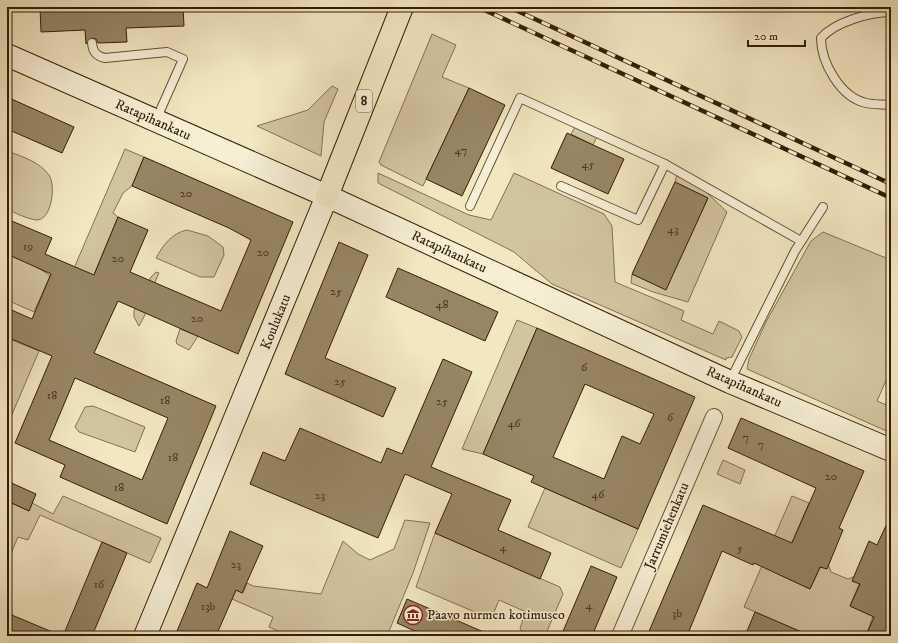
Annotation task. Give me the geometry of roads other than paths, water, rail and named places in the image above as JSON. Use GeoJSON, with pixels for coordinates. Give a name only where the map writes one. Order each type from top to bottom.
{"type":"FeatureCollection","features":[{"type":"Feature","properties":{"kind":"highway","name":"Koulukatu"},"geometry":{"type":"LineString","coordinates":[[327,196],[402,7]]}},
{"type":"Feature","properties":{"kind":"main road","name":"Ratapihankatu"},"geometry":{"type":"LineString","coordinates":[[7,55],[327,196],[730,382],[891,450]]}},
{"type":"Feature","properties":{"kind":"main road","name":"Koulukatu"},"geometry":{"type":"LineString","coordinates":[[145,636],[327,196]]}},
{"type":"Feature","properties":{"kind":"street","name":"Jarrumiehenkatu"},"geometry":{"type":"LineString","coordinates":[[620,636],[714,417]]}},
{"type":"Feature","properties":{"kind":"lane"},"geometry":{"type":"LineString","coordinates":[[891,12],[872,14],[837,25],[821,38],[822,52],[827,63],[834,77],[846,92],[865,103],[891,105]]}},
{"type":"Feature","properties":{"kind":"lane"},"geometry":{"type":"LineString","coordinates":[[92,43],[93,51],[99,56],[105,58],[167,52],[183,59],[156,121]]}},
{"type":"Feature","properties":{"kind":"lane"},"geometry":{"type":"LineString","coordinates":[[470,206],[520,98],[665,164],[801,241]]}},
{"type":"Feature","properties":{"kind":"lane"},"geometry":{"type":"LineString","coordinates":[[561,186],[638,220],[665,164]]}},
{"type":"Feature","properties":{"kind":"lane"},"geometry":{"type":"LineString","coordinates":[[730,382],[801,241],[823,207]]}},
{"type":"Feature","properties":{"kind":"railway"},"geometry":{"type":"LineString","coordinates":[[478,7],[891,198]]}},
{"type":"Feature","properties":{"kind":"railway"},"geometry":{"type":"LineString","coordinates":[[509,7],[891,184]]}},
{"type":"Feature","properties":{"kind":"place","name":"Paavo nurmen kotimuseo"},"geometry":{"type":"Point","coordinates":[413,615]}}]}
